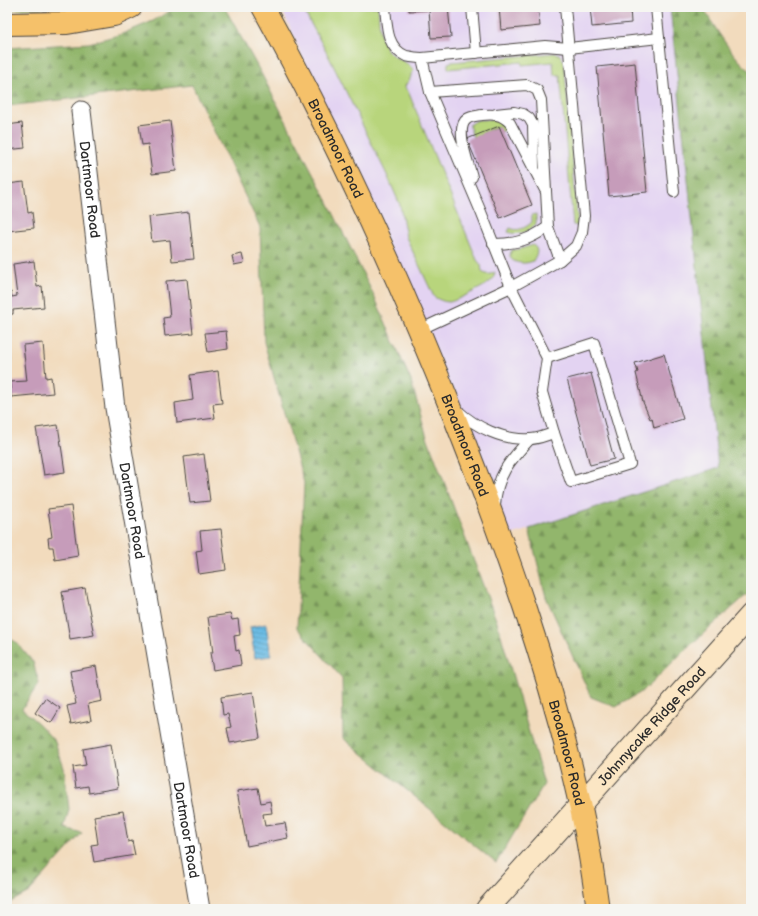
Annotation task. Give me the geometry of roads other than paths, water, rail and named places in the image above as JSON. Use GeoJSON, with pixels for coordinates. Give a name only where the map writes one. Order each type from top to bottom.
{"type":"FeatureCollection","features":[{"type":"Feature","properties":{"kind":"main road"},"geometry":{"type":"LineString","coordinates":[[7,24],[67,23],[114,15],[131,7]]}},
{"type":"Feature","properties":{"kind":"main road","name":"Broadmoor Road"},"geometry":{"type":"LineString","coordinates":[[263,7],[290,56],[346,168],[419,330],[495,521],[540,655],[565,742],[581,804],[598,909]]}},
{"type":"Feature","properties":{"kind":"main road","name":"Johnnycake Ridge Road"},"geometry":{"type":"LineString","coordinates":[[487,909],[751,615]]}},
{"type":"Feature","properties":{"kind":"street","name":"Dartmoor Road"},"geometry":{"type":"LineString","coordinates":[[81,111],[116,408],[200,909]]}},
{"type":"Feature","properties":{"kind":"lane"},"geometry":{"type":"LineString","coordinates":[[385,7],[387,34],[393,47],[406,56],[422,58],[545,46],[569,48],[659,38]]}},
{"type":"Feature","properties":{"kind":"lane"},"geometry":{"type":"LineString","coordinates":[[472,7],[476,53]]}},
{"type":"Feature","properties":{"kind":"lane"},"geometry":{"type":"LineString","coordinates":[[419,330],[511,287],[560,260],[576,246],[582,232],[584,216],[565,7]]}},
{"type":"Feature","properties":{"kind":"lane"},"geometry":{"type":"LineString","coordinates":[[656,7],[674,192]]}},
{"type":"Feature","properties":{"kind":"lane"},"geometry":{"type":"LineString","coordinates":[[422,58],[430,92],[493,244],[511,287],[547,358],[542,392],[571,482],[630,464],[594,343],[547,358]]}},
{"type":"Feature","properties":{"kind":"lane"},"geometry":{"type":"LineString","coordinates":[[430,92],[527,85],[537,90],[541,100],[548,227],[560,260]]}},
{"type":"Feature","properties":{"kind":"lane"},"geometry":{"type":"LineString","coordinates":[[481,212],[461,130],[464,122],[471,116],[514,112],[523,114],[529,118],[533,125],[535,171]]}},
{"type":"Feature","properties":{"kind":"lane"},"geometry":{"type":"LineString","coordinates":[[496,114],[505,118],[510,123],[546,194]]}},
{"type":"Feature","properties":{"kind":"lane"},"geometry":{"type":"LineString","coordinates":[[493,244],[506,244],[525,240],[548,227]]}},
{"type":"Feature","properties":{"kind":"lane"},"geometry":{"type":"LineString","coordinates":[[447,400],[467,419],[488,431],[509,437],[530,439],[554,433]]}},
{"type":"Feature","properties":{"kind":"lane"},"geometry":{"type":"LineString","coordinates":[[495,521],[496,493],[503,473],[515,455],[530,439]]}},
{"type":"Feature","properties":{"kind":"water"},"geometry":{"type":"Polygon","coordinates":[[[7,346],[11,346],[12,361],[7,362],[7,346]]]}},
{"type":"Feature","properties":{"kind":"water"},"geometry":{"type":"Polygon","coordinates":[[[266,624],[271,656],[255,658],[250,627],[266,624]]]}}]}
